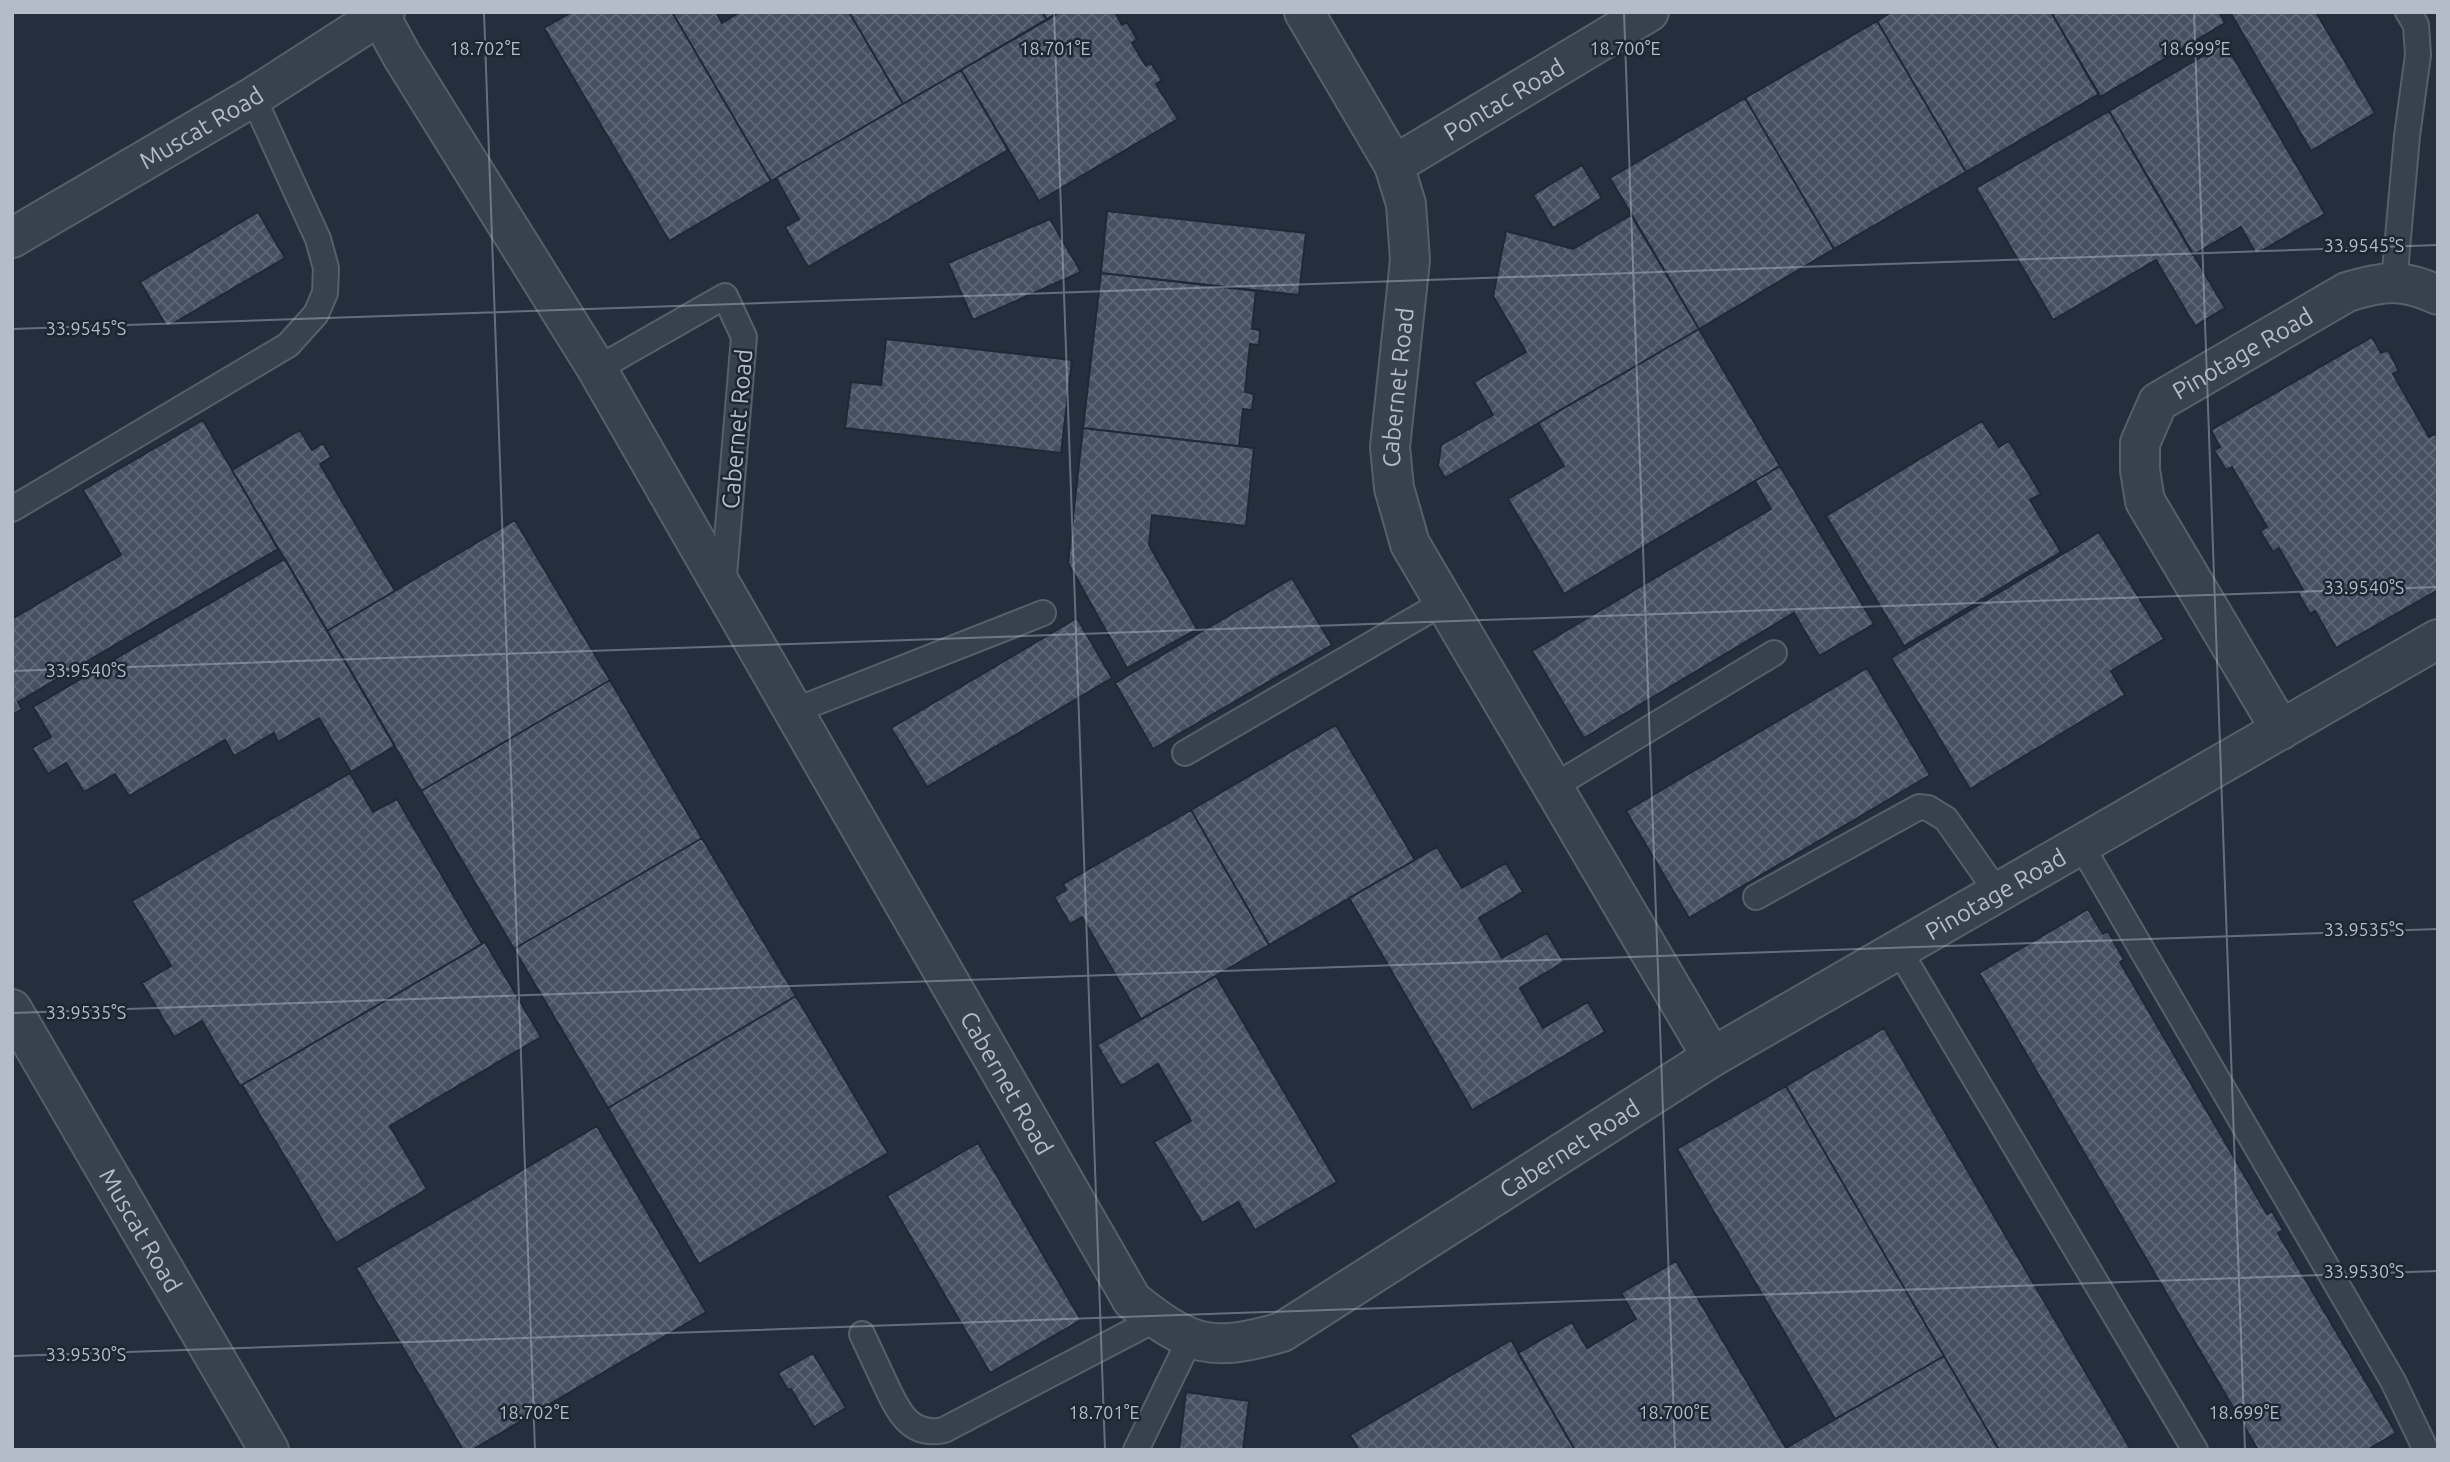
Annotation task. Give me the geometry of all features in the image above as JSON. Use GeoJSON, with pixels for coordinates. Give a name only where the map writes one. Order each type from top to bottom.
{"type":"FeatureCollection","features":[{"type":"Feature","properties":{"kind":"street","name":"Cabernet Road"},"geometry":{"type":"LineString","coordinates":[[381,13],[402,56],[597,369],[1132,1300],[1156,1319],[1190,1339],[1217,1343],[1248,1342],[1282,1332],[1712,1057],[1410,544],[1394,488],[1391,447],[1410,260],[1406,204],[1394,165],[1304,12]]}},
{"type":"Feature","properties":{"kind":"street","name":"Pontac Road"},"geometry":{"type":"LineString","coordinates":[[1394,165],[1649,12]]}},
{"type":"Feature","properties":{"kind":"street","name":"Muscat Road"},"geometry":{"type":"LineString","coordinates":[[12,238],[253,97],[381,13]]}},
{"type":"Feature","properties":{"kind":"street","name":"Pinotage Road"},"geometry":{"type":"LineString","coordinates":[[2280,730],[2145,500],[2140,470],[2140,443],[2158,402],[2347,292],[2380,282],[2415,285],[2438,295]]}},
{"type":"Feature","properties":{"kind":"street","name":"Pinotage Road"},"geometry":{"type":"LineString","coordinates":[[1712,1057],[2438,639]]}},
{"type":"Feature","properties":{"kind":"street","name":"Muscat Road"},"geometry":{"type":"LineString","coordinates":[[12,1009],[269,1450]]}},
{"type":"Feature","properties":{"kind":"lane"},"geometry":{"type":"LineString","coordinates":[[2394,283],[2407,136],[2418,55],[2416,25],[2408,12]]}},
{"type":"Feature","properties":{"kind":"lane"},"geometry":{"type":"LineString","coordinates":[[12,509],[288,345],[316,314],[325,293],[326,268],[318,239],[253,97]]}},
{"type":"Feature","properties":{"kind":"lane","name":"Cabernet Road"},"geometry":{"type":"LineString","coordinates":[[597,369],[725,296],[744,337],[723,588]]}},
{"type":"Feature","properties":{"kind":"lane"},"geometry":{"type":"LineString","coordinates":[[1185,753],[1444,602]]}},
{"type":"Feature","properties":{"kind":"lane"},"geometry":{"type":"LineString","coordinates":[[794,711],[1044,613]]}},
{"type":"Feature","properties":{"kind":"lane"},"geometry":{"type":"LineString","coordinates":[[1553,787],[1774,653]]}},
{"type":"Feature","properties":{"kind":"lane"},"geometry":{"type":"LineString","coordinates":[[1756,897],[1920,807],[1928,808],[1946,819],[1998,893]]}},
{"type":"Feature","properties":{"kind":"lane"},"geometry":{"type":"LineString","coordinates":[[2081,845],[2393,1381],[2426,1450]]}},
{"type":"Feature","properties":{"kind":"lane"},"geometry":{"type":"LineString","coordinates":[[1899,950],[2195,1450]]}},
{"type":"Feature","properties":{"kind":"lane"},"geometry":{"type":"LineString","coordinates":[[862,1334],[899,1413],[911,1424],[932,1433],[944,1430],[1156,1319]]}},
{"type":"Feature","properties":{"kind":"lane"},"geometry":{"type":"LineString","coordinates":[[1136,1450],[1190,1339]]}},
{"type":"Feature","properties":{"kind":"building"},"geometry":{"type":"Polygon","coordinates":[[[572,12],[672,12],[771,181],[669,241],[544,28],[572,12]]]}},
{"type":"Feature","properties":{"kind":"building"},"geometry":{"type":"Polygon","coordinates":[[[672,12],[716,12],[722,23],[740,12],[849,12],[903,104],[771,181],[672,12]]]}},
{"type":"Feature","properties":{"kind":"building"},"geometry":{"type":"Polygon","coordinates":[[[849,12],[1042,12],[1047,20],[903,104],[849,12]]]}},
{"type":"Feature","properties":{"kind":"building"},"geometry":{"type":"Polygon","coordinates":[[[1042,12],[1059,12],[1047,20],[1042,12]]]}},
{"type":"Feature","properties":{"kind":"building"},"geometry":{"type":"Polygon","coordinates":[[[1059,12],[1115,12],[1122,25],[1127,22],[1137,39],[1132,43],[1146,66],[1151,63],[1162,80],[1156,84],[1178,119],[1039,201],[961,70],[1059,12]]]}},
{"type":"Feature","properties":{"kind":"building"},"geometry":{"type":"Polygon","coordinates":[[[1892,12],[2051,12],[2099,94],[1966,172],[1877,21],[1892,12]]]}},
{"type":"Feature","properties":{"kind":"building"},"geometry":{"type":"Polygon","coordinates":[[[2051,12],[2219,12],[2225,23],[2100,97],[2051,12]]]}},
{"type":"Feature","properties":{"kind":"building"},"geometry":{"type":"Polygon","coordinates":[[[2230,12],[2316,12],[2375,113],[2311,151],[2230,12]]]}},
{"type":"Feature","properties":{"kind":"building"},"geometry":{"type":"Polygon","coordinates":[[[1877,21],[1966,172],[1834,249],[1745,98],[1877,21]]]}},
{"type":"Feature","properties":{"kind":"building"},"geometry":{"type":"Polygon","coordinates":[[[2225,43],[2325,214],[2256,254],[2241,227],[2193,255],[2109,111],[2225,43]]]}},
{"type":"Feature","properties":{"kind":"building"},"geometry":{"type":"Polygon","coordinates":[[[961,70],[1008,150],[808,267],[785,227],[799,219],[776,178],[961,70]]]}},
{"type":"Feature","properties":{"kind":"building"},"geometry":{"type":"Polygon","coordinates":[[[1745,98],[1834,249],[1699,329],[1610,178],[1745,98]]]}},
{"type":"Feature","properties":{"kind":"building"},"geometry":{"type":"Polygon","coordinates":[[[2109,111],[2225,308],[2195,326],[2156,260],[2053,320],[1976,188],[2109,111]]]}},
{"type":"Feature","properties":{"kind":"building"},"geometry":{"type":"Polygon","coordinates":[[[1582,165],[1602,198],[1553,228],[1533,195],[1582,165]]]}},
{"type":"Feature","properties":{"kind":"building"},"geometry":{"type":"Polygon","coordinates":[[[1107,211],[1306,233],[1299,295],[1101,273],[1107,211]]]}},
{"type":"Feature","properties":{"kind":"building"},"geometry":{"type":"Polygon","coordinates":[[[258,212],[285,258],[167,327],[140,282],[258,212]]]}},
{"type":"Feature","properties":{"kind":"building"},"geometry":{"type":"Polygon","coordinates":[[[1631,215],[1699,329],[1445,478],[1438,466],[1441,445],[1493,415],[1474,382],[1526,352],[1493,296],[1506,231],[1573,249],[1631,215]]]}},
{"type":"Feature","properties":{"kind":"building"},"geometry":{"type":"Polygon","coordinates":[[[1050,219],[1081,272],[973,320],[948,263],[1050,219]]]}},
{"type":"Feature","properties":{"kind":"building"},"geometry":{"type":"Polygon","coordinates":[[[1101,273],[1256,291],[1252,329],[1260,330],[1259,345],[1250,344],[1245,392],[1254,394],[1252,410],[1243,409],[1239,446],[1083,428],[1101,273]]]}},
{"type":"Feature","properties":{"kind":"building"},"geometry":{"type":"Polygon","coordinates":[[[1699,329],[1780,466],[1564,594],[1508,499],[1564,466],[1538,423],[1699,329]]]}},
{"type":"Feature","properties":{"kind":"building"},"geometry":{"type":"Polygon","coordinates":[[[2372,337],[2381,353],[2388,350],[2399,371],[2393,374],[2429,437],[2435,434],[2438,437],[2438,590],[2336,648],[2315,611],[2310,614],[2298,593],[2303,590],[2279,548],[2273,552],[2260,531],[2267,527],[2232,467],[2226,470],[2214,450],[2220,447],[2211,430],[2372,337]]]}},
{"type":"Feature","properties":{"kind":"building"},"geometry":{"type":"Polygon","coordinates":[[[886,339],[1072,360],[1061,453],[845,428],[851,382],[881,385],[886,339]]]}},
{"type":"Feature","properties":{"kind":"building"},"geometry":{"type":"Polygon","coordinates":[[[203,420],[278,549],[18,702],[22,709],[12,715],[12,619],[121,555],[83,490],[203,420]]]}},
{"type":"Feature","properties":{"kind":"building"},"geometry":{"type":"Polygon","coordinates":[[[1982,421],[1999,447],[2009,441],[2041,494],[2030,500],[2061,552],[1904,646],[1826,516],[1982,421]]]}},
{"type":"Feature","properties":{"kind":"building"},"geometry":{"type":"Polygon","coordinates":[[[1083,428],[1254,448],[1246,526],[1152,515],[1149,545],[1197,629],[1127,668],[1068,563],[1083,428]]]}},
{"type":"Feature","properties":{"kind":"building"},"geometry":{"type":"Polygon","coordinates":[[[300,430],[312,450],[323,443],[331,457],[320,464],[395,591],[327,631],[232,470],[300,430]]]}},
{"type":"Feature","properties":{"kind":"building"},"geometry":{"type":"Polygon","coordinates":[[[1780,466],[1874,624],[1819,656],[1794,613],[1584,738],[1532,651],[1771,509],[1755,481],[1780,466]]]}},
{"type":"Feature","properties":{"kind":"building"},"geometry":{"type":"Polygon","coordinates":[[[515,520],[610,680],[421,791],[327,631],[515,520]]]}},
{"type":"Feature","properties":{"kind":"building"},"geometry":{"type":"Polygon","coordinates":[[[2099,532],[2164,639],[2111,671],[2125,695],[1970,789],[1891,658],[2099,532]]]}},
{"type":"Feature","properties":{"kind":"building"},"geometry":{"type":"Polygon","coordinates":[[[285,559],[395,746],[351,772],[319,718],[278,742],[274,733],[234,756],[225,740],[129,796],[115,774],[84,792],[66,763],[48,774],[32,748],[51,737],[33,707],[285,559]]]}},
{"type":"Feature","properties":{"kind":"building"},"geometry":{"type":"Polygon","coordinates":[[[1292,578],[1332,645],[1153,749],[1115,683],[1292,578]]]}},
{"type":"Feature","properties":{"kind":"building"},"geometry":{"type":"Polygon","coordinates":[[[1077,618],[1112,678],[927,787],[891,728],[1077,618]]]}},
{"type":"Feature","properties":{"kind":"building"},"geometry":{"type":"Polygon","coordinates":[[[1867,668],[1930,775],[1689,918],[1626,811],[1867,668]]]}},
{"type":"Feature","properties":{"kind":"building"},"geometry":{"type":"Polygon","coordinates":[[[610,680],[702,838],[514,949],[421,791],[610,680]]]}},
{"type":"Feature","properties":{"kind":"building"},"geometry":{"type":"Polygon","coordinates":[[[1336,725],[1415,860],[1269,945],[1191,810],[1336,725]]]}},
{"type":"Feature","properties":{"kind":"building"},"geometry":{"type":"Polygon","coordinates":[[[350,773],[373,812],[397,799],[482,944],[240,1086],[202,1021],[174,1037],[142,983],[171,966],[132,901],[350,773]]]}},
{"type":"Feature","properties":{"kind":"building"},"geometry":{"type":"Polygon","coordinates":[[[1191,810],[1269,945],[1141,1019],[1082,917],[1070,924],[1054,897],[1066,890],[1063,884],[1191,810]]]}},
{"type":"Feature","properties":{"kind":"building"},"geometry":{"type":"Polygon","coordinates":[[[702,838],[796,996],[608,1108],[514,949],[702,838]]]}},
{"type":"Feature","properties":{"kind":"building"},"geometry":{"type":"Polygon","coordinates":[[[1437,847],[1462,888],[1506,863],[1523,892],[1479,918],[1502,958],[1547,933],[1564,962],[1520,988],[1543,1028],[1588,1002],[1605,1032],[1472,1110],[1349,898],[1437,847]]]}},
{"type":"Feature","properties":{"kind":"building"},"geometry":{"type":"Polygon","coordinates":[[[2088,909],[2103,934],[2108,931],[2124,960],[2120,962],[2267,1214],[2272,1211],[2283,1230],[2278,1233],[2396,1433],[2367,1450],[2258,1450],[1979,973],[2088,909]]]}},
{"type":"Feature","properties":{"kind":"building"},"geometry":{"type":"Polygon","coordinates":[[[485,942],[541,1037],[390,1126],[427,1189],[336,1243],[242,1085],[485,942]]]}},
{"type":"Feature","properties":{"kind":"building"},"geometry":{"type":"Polygon","coordinates":[[[1216,976],[1337,1182],[1255,1230],[1238,1202],[1202,1223],[1154,1142],[1191,1121],[1158,1064],[1121,1086],[1097,1045],[1216,976]]]}},
{"type":"Feature","properties":{"kind":"building"},"geometry":{"type":"Polygon","coordinates":[[[796,996],[888,1153],[699,1264],[608,1108],[796,996]]]}},
{"type":"Feature","properties":{"kind":"building"},"geometry":{"type":"Polygon","coordinates":[[[1884,1028],[2131,1450],[1999,1450],[1786,1086],[1884,1028]]]}},
{"type":"Feature","properties":{"kind":"building"},"geometry":{"type":"Polygon","coordinates":[[[1786,1086],[1944,1356],[1835,1419],[1677,1149],[1786,1086]]]}},
{"type":"Feature","properties":{"kind":"building"},"geometry":{"type":"Polygon","coordinates":[[[597,1126],[706,1312],[472,1450],[463,1450],[356,1268],[597,1126]]]}},
{"type":"Feature","properties":{"kind":"building"},"geometry":{"type":"Polygon","coordinates":[[[978,1143],[1081,1320],[990,1373],[887,1196],[978,1143]]]}},
{"type":"Feature","properties":{"kind":"building"},"geometry":{"type":"Polygon","coordinates":[[[1676,1261],[1786,1448],[1783,1450],[1575,1450],[1518,1353],[1572,1322],[1587,1348],[1636,1319],[1621,1293],[1676,1261]]]}},
{"type":"Feature","properties":{"kind":"building"},"geometry":{"type":"Polygon","coordinates":[[[1511,1340],[1575,1450],[1359,1450],[1350,1435],[1511,1340]]]}},
{"type":"Feature","properties":{"kind":"building"},"geometry":{"type":"Polygon","coordinates":[[[813,1353],[846,1408],[814,1427],[778,1373],[813,1353]]]}},
{"type":"Feature","properties":{"kind":"building"},"geometry":{"type":"Polygon","coordinates":[[[1944,1356],[1999,1450],[1787,1450],[1786,1448],[1944,1356]]]}},
{"type":"Feature","properties":{"kind":"building"},"geometry":{"type":"Polygon","coordinates":[[[1186,1392],[1249,1401],[1243,1450],[1179,1450],[1186,1392]]]}}]}
